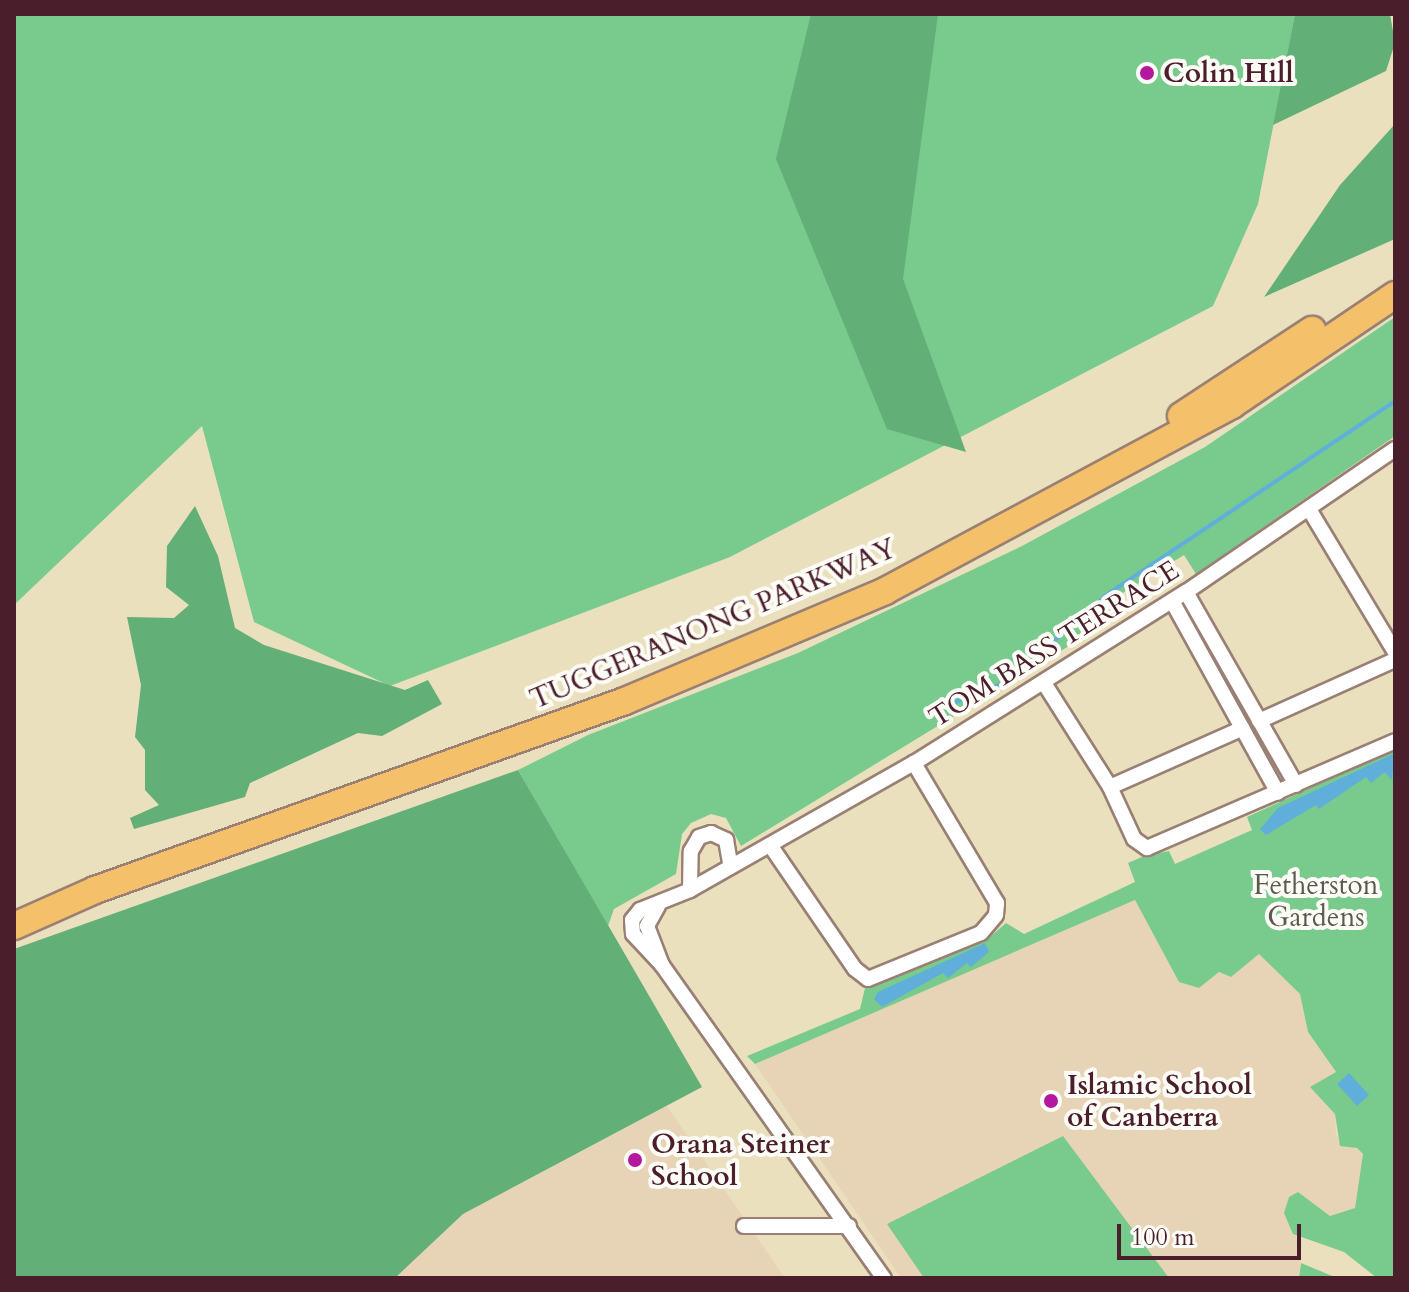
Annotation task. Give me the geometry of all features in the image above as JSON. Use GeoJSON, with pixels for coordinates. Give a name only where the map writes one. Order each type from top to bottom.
{"type":"FeatureCollection","features":[{"type":"Feature","properties":{"kind":"highway","name":"TUGGERANONG PARKWAY"},"geometry":{"type":"LineString","coordinates":[[14,906],[614,688],[872,579],[1169,423],[1395,276]]}},
{"type":"Feature","properties":{"kind":"highway","name":"TUGGERANONG PARKWAY"},"geometry":{"type":"LineString","coordinates":[[14,926],[95,890],[625,701],[885,591],[1232,405],[1395,295]]}},
{"type":"Feature","properties":{"kind":"street","name":"TOM BASS TERRACE"},"geometry":{"type":"LineString","coordinates":[[849,1226],[804,1171],[662,965],[638,943],[632,927],[640,910],[658,906],[690,890],[914,763],[1186,592],[1395,449]]}},
{"type":"Feature","properties":{"kind":"street"},"geometry":{"type":"LineString","coordinates":[[1309,509],[1395,652]]}},
{"type":"Feature","properties":{"kind":"street"},"geometry":{"type":"LineString","coordinates":[[1186,592],[1296,785]]}},
{"type":"Feature","properties":{"kind":"street"},"geometry":{"type":"LineString","coordinates":[[1172,601],[1278,793]]}},
{"type":"Feature","properties":{"kind":"street"},"geometry":{"type":"LineString","coordinates":[[1259,721],[1395,660]]}},
{"type":"Feature","properties":{"kind":"street"},"geometry":{"type":"LineString","coordinates":[[1044,683],[1110,787],[1134,839],[1147,848],[1395,741]]}},
{"type":"Feature","properties":{"kind":"street"},"geometry":{"type":"LineString","coordinates":[[1110,787],[1243,728]]}},
{"type":"Feature","properties":{"kind":"street"},"geometry":{"type":"LineString","coordinates":[[770,845],[855,969],[868,979],[981,933],[996,915],[997,903],[914,763]]}},
{"type":"Feature","properties":{"kind":"street"},"geometry":{"type":"LineString","coordinates":[[690,890],[691,851],[699,837],[722,837],[731,867]]}},
{"type":"Feature","properties":{"kind":"street"},"geometry":{"type":"LineString","coordinates":[[744,1226],[849,1226],[884,1278]]}},
{"type":"Feature","properties":{"kind":"shaded area","name":"Islamic School of Canberra"},"geometry":{"type":"Polygon","coordinates":[[[1135,900],[1179,982],[1199,988],[1219,972],[1231,977],[1259,954],[1300,994],[1308,1032],[1336,1073],[1310,1087],[1335,1114],[1336,1135],[1363,1154],[1355,1208],[1330,1216],[1298,1192],[1293,1234],[1302,1239],[1299,1278],[901,1278],[755,1064],[1135,900]]]}},
{"type":"Feature","properties":{"kind":"shaded area","name":"Orana Steiner School"},"geometry":{"type":"Polygon","coordinates":[[[667,1106],[785,1278],[395,1278],[463,1214],[667,1106]]]}},
{"type":"Feature","properties":{"kind":"green space"},"geometry":{"type":"Polygon","coordinates":[[[14,14],[1295,14],[1258,204],[1213,306],[730,557],[390,686],[254,622],[202,426],[14,605],[14,14]]]}},
{"type":"Feature","properties":{"kind":"green space"},"geometry":{"type":"Polygon","coordinates":[[[811,14],[938,14],[903,279],[966,452],[887,429],[776,159],[811,14]]]}},
{"type":"Feature","properties":{"kind":"green space"},"geometry":{"type":"Polygon","coordinates":[[[1295,14],[1390,14],[1395,43],[1386,71],[1273,125],[1295,14]]]}},
{"type":"Feature","properties":{"kind":"green space"},"geometry":{"type":"Polygon","coordinates":[[[1395,124],[1395,239],[1264,297],[1340,185],[1395,124]]]}},
{"type":"Feature","properties":{"kind":"green space"},"geometry":{"type":"Polygon","coordinates":[[[1395,317],[1395,436],[1196,574],[1184,555],[1121,594],[1128,610],[741,846],[726,818],[711,814],[691,823],[682,834],[676,874],[614,909],[608,926],[518,770],[588,735],[798,653],[1022,546],[1205,447],[1395,317]]]}},
{"type":"Feature","properties":{"kind":"green space"},"geometry":{"type":"Polygon","coordinates":[[[195,506],[218,556],[235,628],[264,645],[405,690],[428,680],[442,704],[382,736],[358,733],[250,783],[245,797],[134,829],[130,818],[159,805],[145,790],[145,750],[135,737],[141,685],[127,617],[174,618],[189,605],[166,587],[167,546],[195,506]]]}},
{"type":"Feature","properties":{"kind":"green space","name":"Fetherston Gardens"},"geometry":{"type":"Polygon","coordinates":[[[1395,749],[1395,1278],[1377,1278],[1344,1252],[1293,1234],[1284,1213],[1289,1197],[1298,1192],[1330,1216],[1355,1208],[1363,1154],[1357,1148],[1340,1146],[1335,1114],[1310,1087],[1336,1072],[1308,1032],[1300,994],[1259,954],[1231,977],[1219,972],[1199,988],[1179,982],[1135,900],[755,1064],[747,1056],[860,1009],[865,988],[991,936],[1006,923],[1024,934],[1135,882],[1128,863],[1169,851],[1175,864],[1252,830],[1247,817],[1395,749]]]}},
{"type":"Feature","properties":{"kind":"green space"},"geometry":{"type":"Polygon","coordinates":[[[518,770],[702,1087],[463,1214],[395,1278],[14,1278],[14,949],[518,770]]]}},
{"type":"Feature","properties":{"kind":"green space"},"geometry":{"type":"Polygon","coordinates":[[[1063,1136],[1169,1278],[924,1278],[887,1224],[1063,1136]]]}},
{"type":"Feature","properties":{"kind":"green space"},"geometry":{"type":"Polygon","coordinates":[[[1301,1263],[1337,1278],[1299,1278],[1301,1263]]]}},
{"type":"Feature","properties":{"kind":"water"},"geometry":{"type":"Polygon","coordinates":[[[1395,753],[1392,780],[1385,772],[1371,783],[1366,777],[1319,809],[1316,805],[1266,835],[1260,829],[1278,808],[1395,753]]]}},
{"type":"Feature","properties":{"kind":"water"},"geometry":{"type":"Polygon","coordinates":[[[985,943],[989,952],[971,967],[967,963],[948,978],[943,973],[882,1007],[874,999],[878,992],[985,943]]]}},
{"type":"Feature","properties":{"kind":"water"},"geometry":{"type":"Polygon","coordinates":[[[1349,1073],[1369,1095],[1357,1106],[1337,1084],[1349,1073]]]}},
{"type":"Feature","properties":{"kind":"waterway"},"geometry":{"type":"LineString","coordinates":[[948,705],[1009,681],[1105,596],[1395,401]]}},
{"type":"Feature","properties":{"kind":"place","name":"Colin Hill"},"geometry":{"type":"Point","coordinates":[1147,73]}},
{"type":"Feature","properties":{"kind":"place","name":"Islamic School of Canberra"},"geometry":{"type":"Point","coordinates":[1051,1101]}},
{"type":"Feature","properties":{"kind":"place","name":"Orana Steiner School"},"geometry":{"type":"Point","coordinates":[635,1160]}}]}
